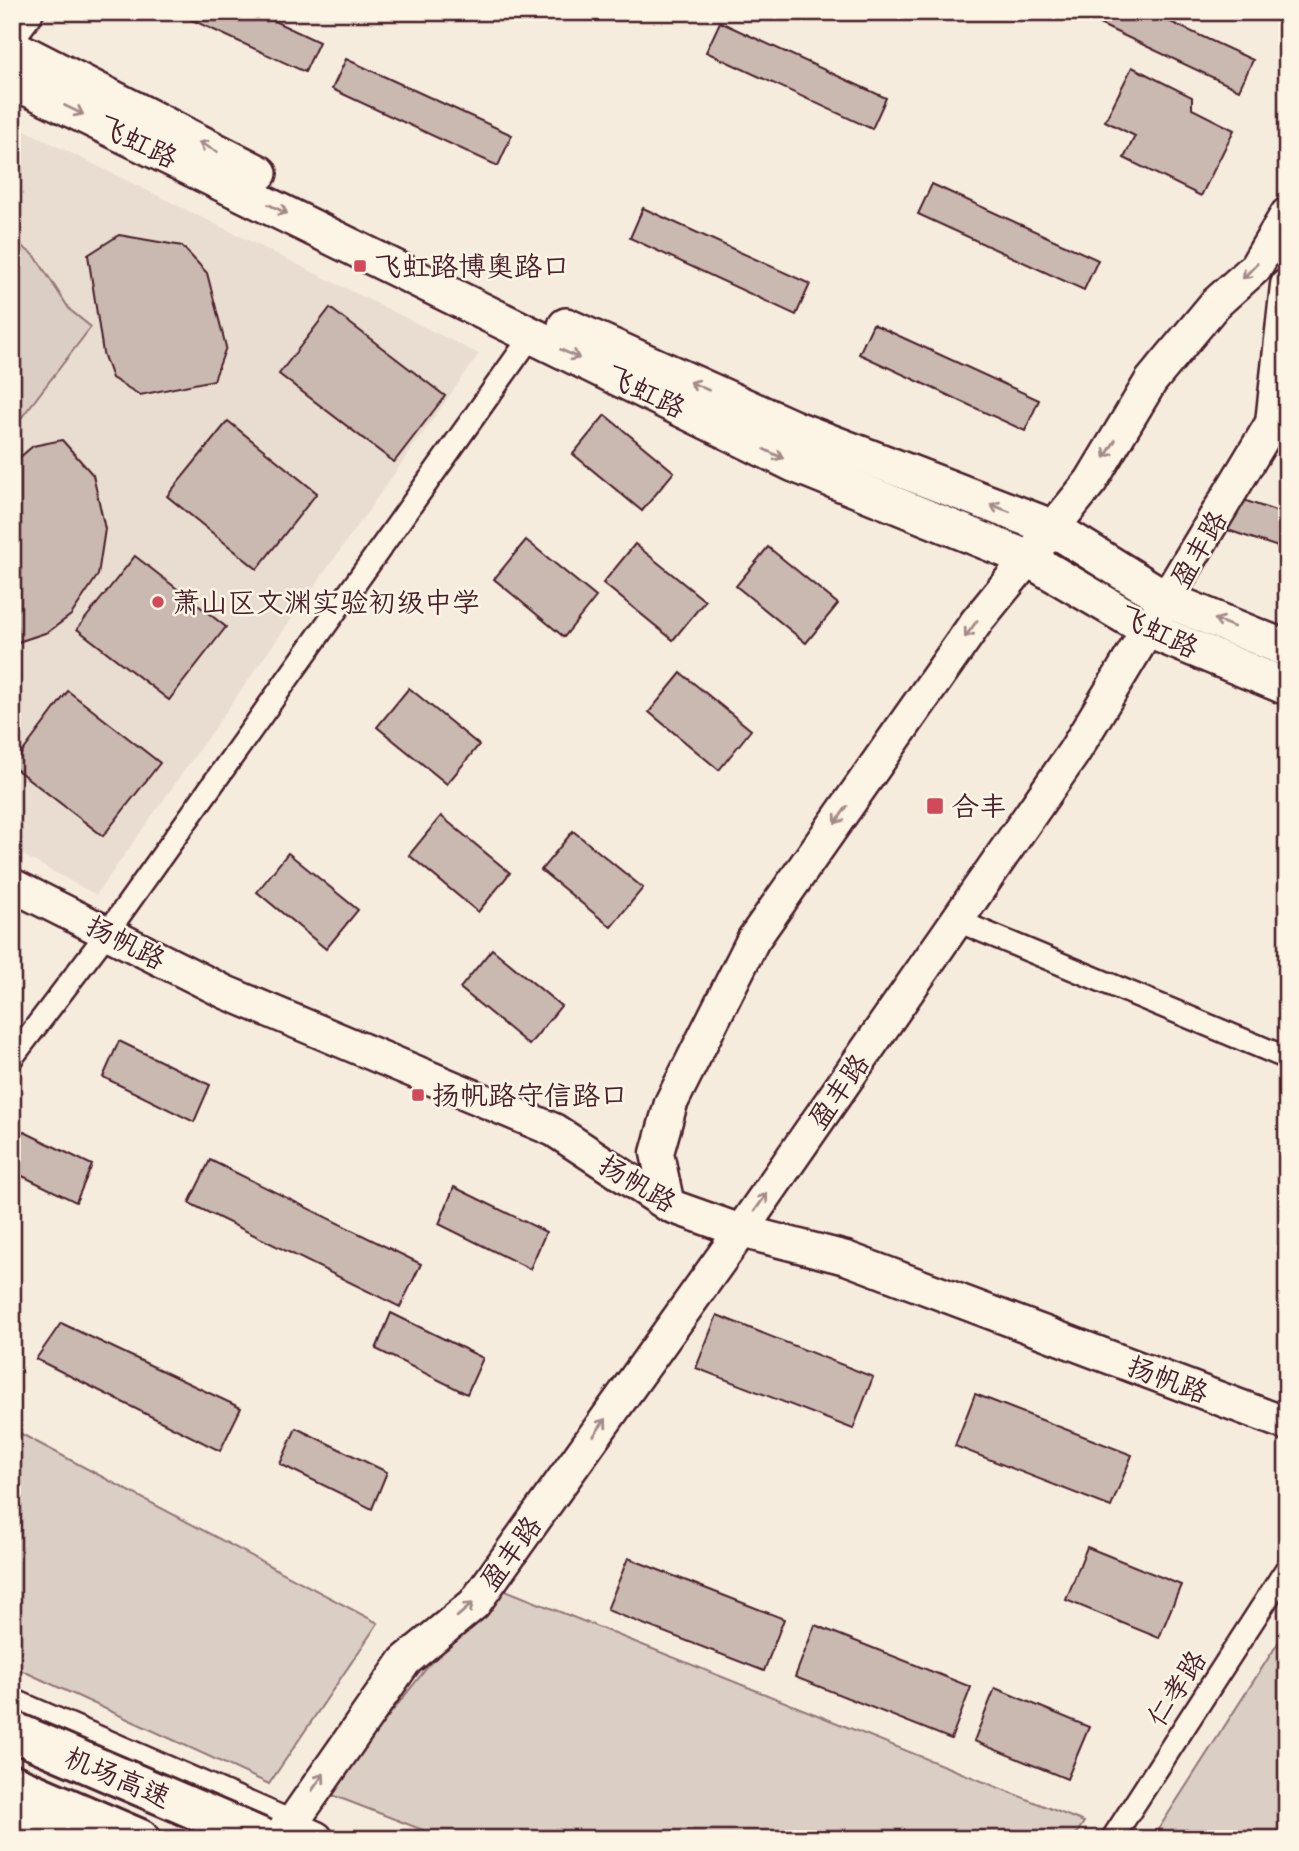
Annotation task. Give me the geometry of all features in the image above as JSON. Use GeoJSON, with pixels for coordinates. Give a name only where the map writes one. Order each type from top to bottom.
{"type":"FeatureCollection","features":[{"type":"Feature","properties":{"kind":"highway","name":"机场高速"},"geometry":{"type":"LineString","coordinates":[[12,1731],[275,1833]]}},
{"type":"Feature","properties":{"kind":"highway","name":"机场高速"},"geometry":{"type":"LineString","coordinates":[[12,1784],[140,1839]]}},
{"type":"Feature","properties":{"kind":"main road"},"geometry":{"type":"LineString","coordinates":[[12,29],[25,12]]}},
{"type":"Feature","properties":{"kind":"main road","name":"飞虹路"},"geometry":{"type":"LineString","coordinates":[[12,47],[542,315],[793,428],[1051,527],[1168,600],[1287,649]]}},
{"type":"Feature","properties":{"kind":"main road","name":"飞虹路"},"geometry":{"type":"LineString","coordinates":[[12,80],[794,464],[1027,558],[1149,630],[1287,687]]}},
{"type":"Feature","properties":{"kind":"main road"},"geometry":{"type":"LineString","coordinates":[[668,1205],[657,1153],[671,1103],[753,940],[977,621],[1091,481],[1151,381],[1214,304],[1255,268],[1287,214]]}},
{"type":"Feature","properties":{"kind":"main road","name":"盈丰路"},"geometry":{"type":"LineString","coordinates":[[275,1833],[405,1661],[474,1604],[741,1231],[1074,752],[1168,600],[1272,423],[1287,285]]}},
{"type":"Feature","properties":{"kind":"main road","name":"扬帆路"},"geometry":{"type":"LineString","coordinates":[[12,885],[225,992],[554,1130],[668,1205],[741,1231],[846,1258],[1287,1424]]}},
{"type":"Feature","properties":{"kind":"main road"},"geometry":{"type":"LineString","coordinates":[[12,1707],[275,1833]]}},
{"type":"Feature","properties":{"kind":"main road"},"geometry":{"type":"LineString","coordinates":[[12,1808],[82,1839]]}},
{"type":"Feature","properties":{"kind":"street"},"geometry":{"type":"LineString","coordinates":[[12,1058],[107,933],[531,335]]}},
{"type":"Feature","properties":{"kind":"street"},"geometry":{"type":"LineString","coordinates":[[958,920],[1287,1058]]}},
{"type":"Feature","properties":{"kind":"street","name":"仁孝路"},"geometry":{"type":"LineString","coordinates":[[1112,1839],[1287,1568]]}},
{"type":"Feature","properties":{"kind":"shaded area","name":"萧山区文渊实验初级中学"},"geometry":{"type":"Polygon","coordinates":[[[12,124],[479,354],[96,895],[12,849],[12,124]]]}},
{"type":"Feature","properties":{"kind":"shaded area"},"geometry":{"type":"Polygon","coordinates":[[[12,239],[35,256],[70,310],[91,327],[12,430],[12,239]]]}},
{"type":"Feature","properties":{"kind":"shaded area"},"geometry":{"type":"Polygon","coordinates":[[[12,1429],[378,1623],[269,1784],[12,1666],[12,1429]]]}},
{"type":"Feature","properties":{"kind":"shaded area"},"geometry":{"type":"Polygon","coordinates":[[[493,1585],[1084,1822],[1073,1839],[446,1839],[327,1793],[493,1585]]]}},
{"type":"Feature","properties":{"kind":"shaded area"},"geometry":{"type":"Polygon","coordinates":[[[1287,1629],[1287,1839],[1152,1839],[1287,1629]]]}},
{"type":"Feature","properties":{"kind":"building"},"geometry":{"type":"Polygon","coordinates":[[[175,12],[255,12],[319,42],[305,72],[175,12]]]}},
{"type":"Feature","properties":{"kind":"building"},"geometry":{"type":"Polygon","coordinates":[[[1074,12],[1149,12],[1253,60],[1239,90],[1074,12]]]}},
{"type":"Feature","properties":{"kind":"building"},"geometry":{"type":"Polygon","coordinates":[[[720,22],[886,98],[872,129],[706,52],[720,22]]]}},
{"type":"Feature","properties":{"kind":"building"},"geometry":{"type":"Polygon","coordinates":[[[346,59],[512,135],[498,166],[332,89],[346,59]]]}},
{"type":"Feature","properties":{"kind":"building"},"geometry":{"type":"Polygon","coordinates":[[[1132,67],[1192,97],[1192,109],[1234,130],[1201,196],[1124,158],[1135,136],[1105,121],[1132,67]]]}},
{"type":"Feature","properties":{"kind":"building"},"geometry":{"type":"Polygon","coordinates":[[[932,184],[1098,260],[1084,290],[918,214],[932,184]]]}},
{"type":"Feature","properties":{"kind":"building"},"geometry":{"type":"Polygon","coordinates":[[[643,208],[810,284],[796,315],[630,238],[643,208]]]}},
{"type":"Feature","properties":{"kind":"building"},"geometry":{"type":"Polygon","coordinates":[[[119,235],[182,246],[207,273],[226,347],[214,380],[140,395],[112,378],[103,353],[88,255],[119,235]]]}},
{"type":"Feature","properties":{"kind":"building"},"geometry":{"type":"Polygon","coordinates":[[[330,308],[445,396],[394,462],[279,374],[330,308]]]}},
{"type":"Feature","properties":{"kind":"building"},"geometry":{"type":"Polygon","coordinates":[[[873,324],[1039,400],[1025,431],[859,354],[873,324]]]}},
{"type":"Feature","properties":{"kind":"building"},"geometry":{"type":"Polygon","coordinates":[[[605,415],[674,472],[642,511],[573,454],[605,415]]]}},
{"type":"Feature","properties":{"kind":"building"},"geometry":{"type":"Polygon","coordinates":[[[228,421],[317,493],[257,569],[167,496],[228,421]]]}},
{"type":"Feature","properties":{"kind":"building"},"geometry":{"type":"Polygon","coordinates":[[[62,440],[93,475],[105,529],[98,575],[71,615],[48,632],[15,643],[12,640],[12,464],[33,446],[62,440]]]}},
{"type":"Feature","properties":{"kind":"building"},"geometry":{"type":"Polygon","coordinates":[[[1226,494],[1287,515],[1287,550],[1216,526],[1226,494]]]}},
{"type":"Feature","properties":{"kind":"building"},"geometry":{"type":"Polygon","coordinates":[[[526,540],[596,597],[564,637],[494,579],[526,540]]]}},
{"type":"Feature","properties":{"kind":"building"},"geometry":{"type":"Polygon","coordinates":[[[635,544],[705,601],[673,640],[603,583],[635,544]]]}},
{"type":"Feature","properties":{"kind":"building"},"geometry":{"type":"Polygon","coordinates":[[[768,547],[838,604],[806,643],[736,586],[768,547]]]}},
{"type":"Feature","properties":{"kind":"building"},"geometry":{"type":"Polygon","coordinates":[[[135,556],[226,627],[169,700],[77,629],[135,556]]]}},
{"type":"Feature","properties":{"kind":"building"},"geometry":{"type":"Polygon","coordinates":[[[681,673],[751,730],[719,770],[649,712],[681,673]]]}},
{"type":"Feature","properties":{"kind":"building"},"geometry":{"type":"Polygon","coordinates":[[[409,688],[479,745],[447,784],[377,727],[409,688]]]}},
{"type":"Feature","properties":{"kind":"building"},"geometry":{"type":"Polygon","coordinates":[[[68,691],[160,763],[103,836],[12,766],[68,691]]]}},
{"type":"Feature","properties":{"kind":"building"},"geometry":{"type":"Polygon","coordinates":[[[441,816],[510,873],[478,912],[409,855],[441,816]]]}},
{"type":"Feature","properties":{"kind":"building"},"geometry":{"type":"Polygon","coordinates":[[[573,831],[643,888],[611,927],[541,870],[573,831]]]}},
{"type":"Feature","properties":{"kind":"building"},"geometry":{"type":"Polygon","coordinates":[[[288,853],[358,910],[326,949],[257,892],[288,853]]]}},
{"type":"Feature","properties":{"kind":"building"},"geometry":{"type":"Polygon","coordinates":[[[492,949],[561,1006],[529,1045],[460,988],[492,949]]]}},
{"type":"Feature","properties":{"kind":"building"},"geometry":{"type":"Polygon","coordinates":[[[119,1041],[210,1085],[194,1122],[103,1077],[119,1041]]]}},
{"type":"Feature","properties":{"kind":"building"},"geometry":{"type":"Polygon","coordinates":[[[12,1126],[92,1165],[76,1202],[12,1171],[12,1126]]]}},
{"type":"Feature","properties":{"kind":"building"},"geometry":{"type":"Polygon","coordinates":[[[210,1160],[421,1264],[400,1307],[189,1203],[210,1160]]]}},
{"type":"Feature","properties":{"kind":"building"},"geometry":{"type":"Polygon","coordinates":[[[454,1187],[546,1232],[530,1269],[439,1224],[454,1187]]]}},
{"type":"Feature","properties":{"kind":"building"},"geometry":{"type":"Polygon","coordinates":[[[391,1313],[483,1358],[467,1394],[376,1349],[391,1313]]]}},
{"type":"Feature","properties":{"kind":"building"},"geometry":{"type":"Polygon","coordinates":[[[717,1315],[873,1377],[853,1429],[696,1368],[717,1315]]]}},
{"type":"Feature","properties":{"kind":"building"},"geometry":{"type":"Polygon","coordinates":[[[61,1323],[241,1408],[220,1451],[36,1359],[61,1323]]]}},
{"type":"Feature","properties":{"kind":"building"},"geometry":{"type":"Polygon","coordinates":[[[975,1394],[1132,1455],[1111,1507],[955,1446],[975,1394]]]}},
{"type":"Feature","properties":{"kind":"building"},"geometry":{"type":"Polygon","coordinates":[[[296,1428],[387,1472],[372,1509],[280,1464],[296,1428]]]}},
{"type":"Feature","properties":{"kind":"building"},"geometry":{"type":"Polygon","coordinates":[[[1087,1547],[1181,1585],[1159,1638],[1066,1600],[1087,1547]]]}},
{"type":"Feature","properties":{"kind":"building"},"geometry":{"type":"Polygon","coordinates":[[[628,1558],[784,1619],[764,1671],[607,1610],[628,1558]]]}},
{"type":"Feature","properties":{"kind":"building"},"geometry":{"type":"Polygon","coordinates":[[[815,1625],[971,1687],[951,1739],[795,1677],[815,1625]]]}},
{"type":"Feature","properties":{"kind":"building"},"geometry":{"type":"Polygon","coordinates":[[[995,1688],[1089,1727],[1067,1779],[974,1741],[995,1688]]]}},
{"type":"Feature","properties":{"kind":"place","name":"飞虹路博奥路口"},"geometry":{"type":"Point","coordinates":[360,266]}},
{"type":"Feature","properties":{"kind":"place","name":"萧山区文渊实验初级中学"},"geometry":{"type":"Point","coordinates":[158,602]}},
{"type":"Feature","properties":{"kind":"place","name":"合丰"},"geometry":{"type":"Point","coordinates":[935,806]}},
{"type":"Feature","properties":{"kind":"place","name":"扬帆路守信路口"},"geometry":{"type":"Point","coordinates":[418,1095]}}]}
